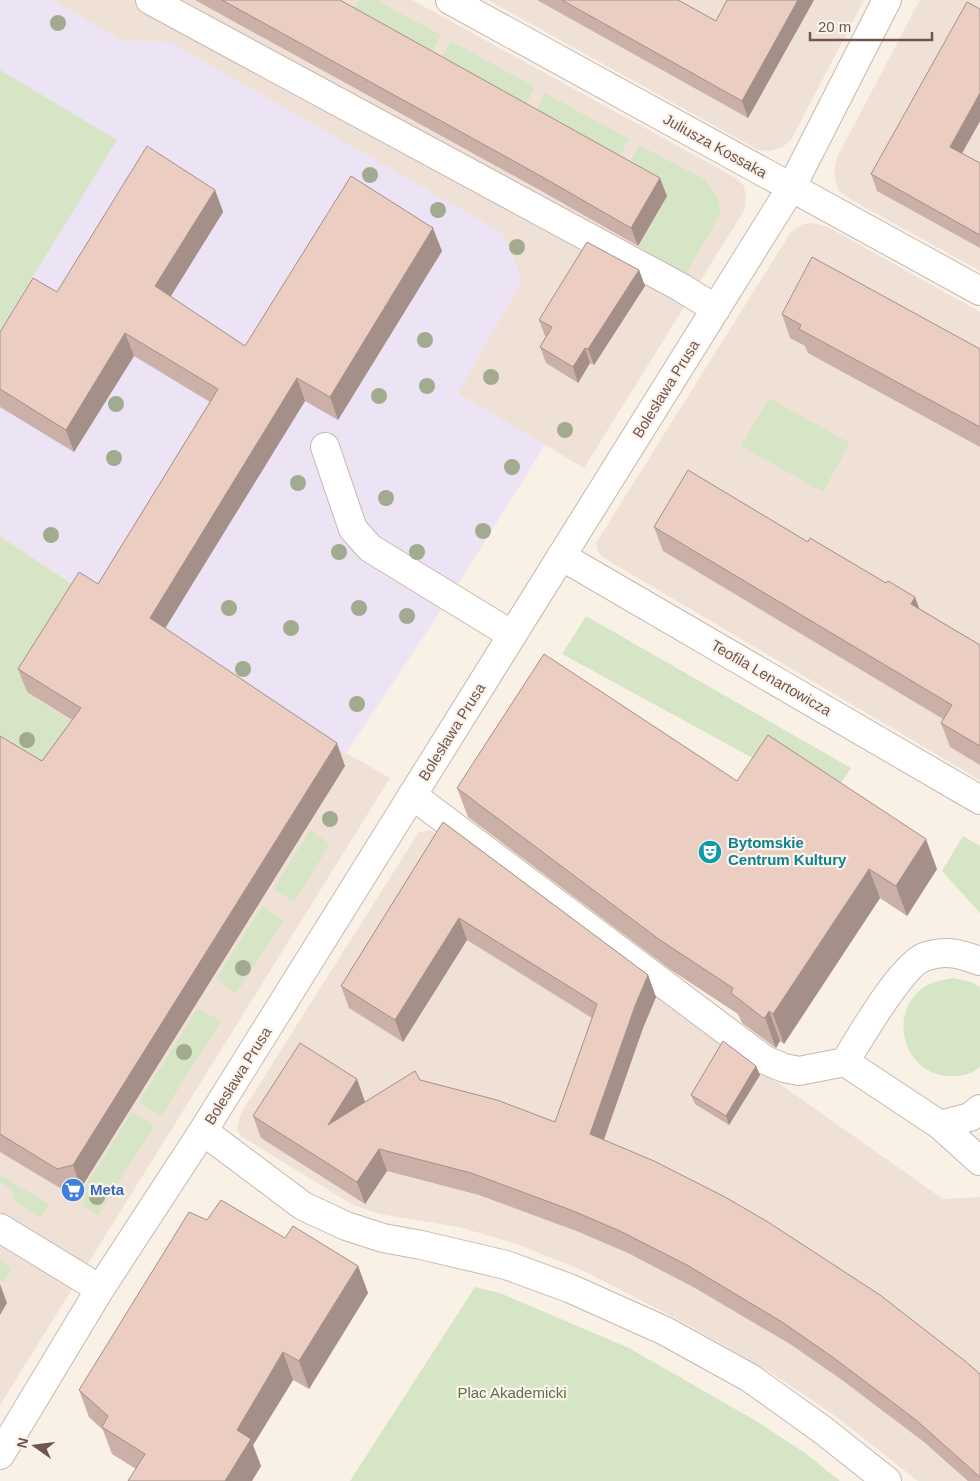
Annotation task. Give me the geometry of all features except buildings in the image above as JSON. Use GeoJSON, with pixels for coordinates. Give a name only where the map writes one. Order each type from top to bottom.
{"type":"FeatureCollection","features":[{"type":"Feature","properties":{"kind":"street"},"geometry":{"type":"LineString","coordinates":[[150,0],[682,288],[716,309]]}},
{"type":"Feature","properties":{"kind":"street","name":"Juliusza Kossaka"},"geometry":{"type":"LineString","coordinates":[[450,0],[980,291]]}},
{"type":"Feature","properties":{"kind":"street","name":"Bolesława Prusa"},"geometry":{"type":"LineString","coordinates":[[0,1455],[100,1289],[203,1131],[791,188],[887,0]]}},
{"type":"Feature","properties":{"kind":"street"},"geometry":{"type":"LineString","coordinates":[[325,446],[353,529],[370,548],[512,635]]}},
{"type":"Feature","properties":{"kind":"street","name":"Teofila Lenartowicza"},"geometry":{"type":"LineString","coordinates":[[561,556],[980,800]]}},
{"type":"Feature","properties":{"kind":"street"},"geometry":{"type":"LineString","coordinates":[[412,796],[765,1060],[784,1068],[799,1071],[845,1062],[940,1125],[980,1161]]}},
{"type":"Feature","properties":{"kind":"street"},"geometry":{"type":"LineString","coordinates":[[845,1062],[901,976],[925,956],[955,952],[980,961]]}},
{"type":"Feature","properties":{"kind":"street"},"geometry":{"type":"LineString","coordinates":[[940,1125],[970,1117],[980,1109]]}},
{"type":"Feature","properties":{"kind":"street"},"geometry":{"type":"LineString","coordinates":[[203,1131],[303,1206],[346,1226],[383,1238],[421,1245],[506,1266],[569,1288],[665,1331],[750,1378],[824,1431],[887,1481]]}},
{"type":"Feature","properties":{"kind":"street"},"geometry":{"type":"LineString","coordinates":[[0,1228],[100,1289]]}},
{"type":"Feature","properties":{"kind":"shaded area"},"geometry":{"type":"Polygon","coordinates":[[[0,0],[54,0],[119,40],[170,42],[502,233],[522,280],[458,393],[545,445],[450,597],[346,753],[269,700],[106,606],[0,535],[0,0]]]}},
{"type":"Feature","properties":{"kind":"shaded area"},"geometry":{"type":"Polygon","coordinates":[[[54,0],[412,0],[736,178],[744,186],[746,197],[745,209],[584,468],[458,393],[522,280],[502,233],[170,42],[119,40],[54,0]]]}},
{"type":"Feature","properties":{"kind":"shaded area"},"geometry":{"type":"Polygon","coordinates":[[[488,0],[864,0],[792,138],[783,147],[770,151],[758,150],[488,0]]]}},
{"type":"Feature","properties":{"kind":"shaded area"},"geometry":{"type":"Polygon","coordinates":[[[920,0],[980,0],[980,271],[850,199],[840,192],[836,184],[834,173],[837,157],[920,0]]]}},
{"type":"Feature","properties":{"kind":"shaded area"},"geometry":{"type":"Polygon","coordinates":[[[813,223],[828,227],[980,312],[980,780],[604,558],[598,552],[596,543],[791,232],[803,224],[813,223]]]}},
{"type":"Feature","properties":{"kind":"shaded area"},"geometry":{"type":"Polygon","coordinates":[[[0,535],[106,606],[269,699],[346,753],[390,778],[0,1405],[0,535]]]}},
{"type":"Feature","properties":{"kind":"shaded area"},"geometry":{"type":"Polygon","coordinates":[[[431,830],[751,1067],[774,1080],[943,1199],[980,1197],[980,1481],[918,1481],[834,1415],[773,1374],[679,1320],[582,1270],[517,1244],[459,1227],[380,1214],[353,1205],[241,1136],[237,1129],[240,1115],[419,832],[431,830]]]}},
{"type":"Feature","properties":{"kind":"green space"},"geometry":{"type":"Polygon","coordinates":[[[358,0],[376,0],[441,35],[427,63],[348,17],[358,0]]]}},
{"type":"Feature","properties":{"kind":"green space"},"geometry":{"type":"Polygon","coordinates":[[[451,41],[535,87],[521,114],[436,67],[451,41]]]}},
{"type":"Feature","properties":{"kind":"green space"},"geometry":{"type":"Polygon","coordinates":[[[0,70],[117,140],[0,330],[0,70]]]}},
{"type":"Feature","properties":{"kind":"green space"},"geometry":{"type":"Polygon","coordinates":[[[545,93],[629,139],[614,166],[531,120],[545,93]]]}},
{"type":"Feature","properties":{"kind":"green space"},"geometry":{"type":"Polygon","coordinates":[[[639,145],[704,179],[719,199],[720,215],[685,275],[638,247],[667,196],[625,172],[639,145]]]}},
{"type":"Feature","properties":{"kind":"green space"},"geometry":{"type":"Polygon","coordinates":[[[769,398],[850,443],[823,492],[741,446],[769,398]]]}},
{"type":"Feature","properties":{"kind":"green space"},"geometry":{"type":"Polygon","coordinates":[[[0,537],[82,591],[24,691],[93,735],[64,783],[0,751],[0,537]]]}},
{"type":"Feature","properties":{"kind":"green space"},"geometry":{"type":"Polygon","coordinates":[[[586,616],[851,768],[834,794],[771,768],[562,654],[586,616]]]}},
{"type":"Feature","properties":{"kind":"green space"},"geometry":{"type":"Polygon","coordinates":[[[310,830],[330,844],[294,902],[273,889],[310,830]]]}},
{"type":"Feature","properties":{"kind":"green space"},"geometry":{"type":"Polygon","coordinates":[[[963,836],[980,846],[980,913],[942,871],[963,836]]]}},
{"type":"Feature","properties":{"kind":"green space"},"geometry":{"type":"Polygon","coordinates":[[[263,905],[283,921],[236,994],[216,979],[263,905]]]}},
{"type":"Feature","properties":{"kind":"green space"},"geometry":{"type":"Polygon","coordinates":[[[954,978],[971,982],[980,987],[980,1067],[969,1074],[961,1076],[933,1073],[921,1066],[912,1056],[903,1030],[905,1016],[910,1003],[919,991],[931,983],[954,978]]]}},
{"type":"Feature","properties":{"kind":"green space"},"geometry":{"type":"Polygon","coordinates":[[[198,1008],[221,1021],[161,1116],[139,1102],[198,1008]]]}},
{"type":"Feature","properties":{"kind":"green space"},"geometry":{"type":"Polygon","coordinates":[[[132,1112],[154,1126],[98,1215],[84,1206],[83,1190],[132,1112]]]}},
{"type":"Feature","properties":{"kind":"green space"},"geometry":{"type":"Polygon","coordinates":[[[0,1175],[49,1204],[41,1218],[14,1200],[12,1189],[0,1182],[0,1175]]]}},
{"type":"Feature","properties":{"kind":"green space"},"geometry":{"type":"Polygon","coordinates":[[[0,1260],[12,1268],[4,1282],[0,1280],[0,1260]]]}},
{"type":"Feature","properties":{"kind":"green space","name":"Plac Akademicki"},"geometry":{"type":"Polygon","coordinates":[[[475,1287],[500,1293],[629,1348],[758,1422],[805,1453],[840,1481],[350,1481],[475,1287]]]}},
{"type":"Feature","properties":{"kind":"place","name":"Bytomskie Centrum Kultury"},"geometry":{"type":"Point","coordinates":[710,852]}},
{"type":"Feature","properties":{"kind":"place","name":"Meta"},"geometry":{"type":"Point","coordinates":[73,1190]}}]}
